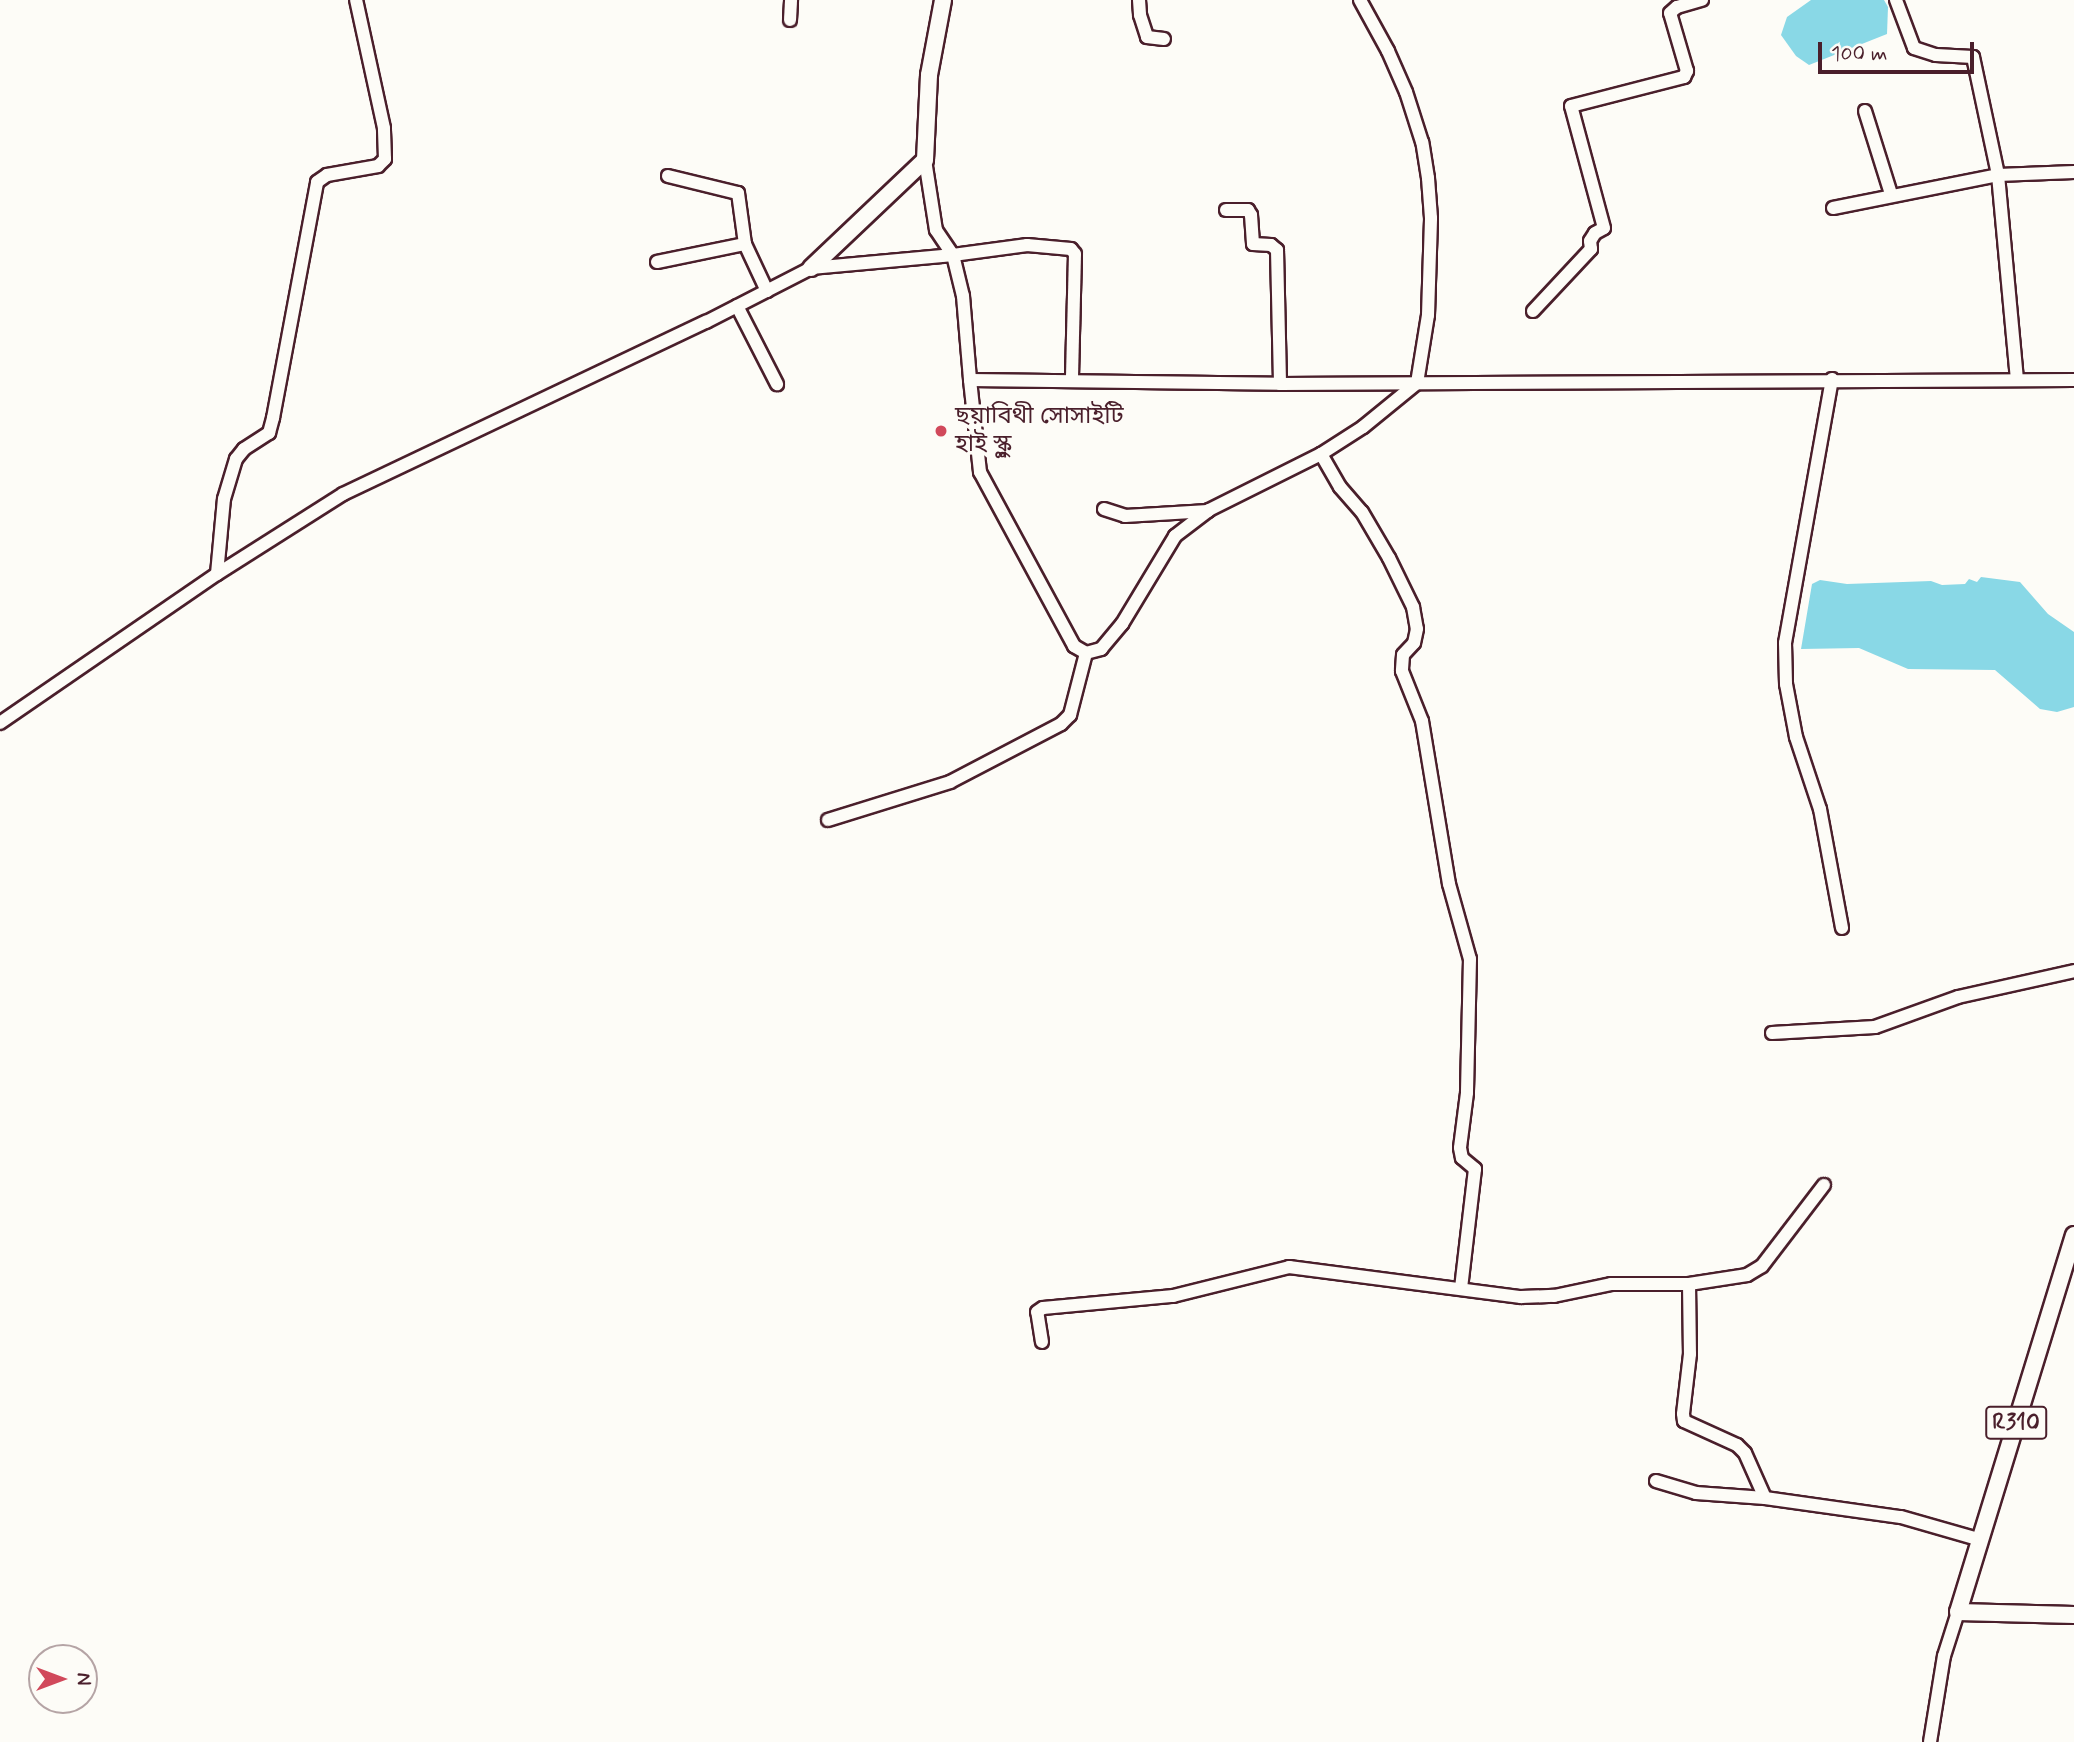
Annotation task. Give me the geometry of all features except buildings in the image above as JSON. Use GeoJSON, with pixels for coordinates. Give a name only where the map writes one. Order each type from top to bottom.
{"type":"FeatureCollection","features":[{"type":"Feature","properties":{"kind":"main road"},"geometry":{"type":"LineString","coordinates":[[811,268],[925,160],[929,75],[943,0]]}},
{"type":"Feature","properties":{"kind":"main road","name":"R310"},"geometry":{"type":"LineString","coordinates":[[1958,1612],[2074,1235]]}},
{"type":"Feature","properties":{"kind":"main road"},"geometry":{"type":"LineString","coordinates":[[1958,1612],[2074,1615]]}},
{"type":"Feature","properties":{"kind":"street"},"geometry":{"type":"LineString","coordinates":[[217,574],[224,499],[236,459],[244,449],[269,433],[273,418],[311,199],[317,182],[327,175],[378,166],[385,159],[387,148],[384,128],[356,0]]}},
{"type":"Feature","properties":{"kind":"street"},"geometry":{"type":"LineString","coordinates":[[790,20],[791,0]]}},
{"type":"Feature","properties":{"kind":"street"},"geometry":{"type":"LineString","coordinates":[[1139,0],[1140,15],[1147,37],[1164,39]]}},
{"type":"Feature","properties":{"kind":"street"},"geometry":{"type":"LineString","coordinates":[[925,160],[936,230],[953,255],[963,296],[980,472],[1074,646],[1086,653],[1101,649],[1122,624],[1175,536],[1209,510],[1321,454],[1363,427],[1417,383],[1427,315],[1432,218],[1428,178],[1422,142],[1406,93],[1388,51],[1360,0]]}},
{"type":"Feature","properties":{"kind":"street"},"geometry":{"type":"LineString","coordinates":[[1533,311],[1591,249],[1590,241],[1595,233],[1604,228],[1571,106],[1684,77],[1687,71],[1670,13],[1677,7],[1702,0]]}},
{"type":"Feature","properties":{"kind":"street"},"geometry":{"type":"LineString","coordinates":[[1896,0],[1914,48],[1936,55],[1973,57],[1998,175],[2017,378]]}},
{"type":"Feature","properties":{"kind":"street"},"geometry":{"type":"LineString","coordinates":[[1865,111],[1891,194]]}},
{"type":"Feature","properties":{"kind":"street"},"geometry":{"type":"LineString","coordinates":[[1833,208],[1891,194],[1998,175],[2074,172]]}},
{"type":"Feature","properties":{"kind":"street"},"geometry":{"type":"LineString","coordinates":[[668,176],[737,193],[746,244],[767,291]]}},
{"type":"Feature","properties":{"kind":"street"},"geometry":{"type":"LineString","coordinates":[[1226,210],[1248,210],[1251,215],[1253,244],[1271,245],[1277,250],[1280,384]]}},
{"type":"Feature","properties":{"kind":"street"},"geometry":{"type":"LineString","coordinates":[[657,262],[746,244]]}},
{"type":"Feature","properties":{"kind":"street"},"geometry":{"type":"LineString","coordinates":[[0,723],[217,574],[343,494],[811,268],[1027,246],[1071,249],[1075,254],[1072,381]]}},
{"type":"Feature","properties":{"kind":"street"},"geometry":{"type":"LineString","coordinates":[[737,306],[777,384]]}},
{"type":"Feature","properties":{"kind":"street"},"geometry":{"type":"LineString","coordinates":[[970,380],[1280,384],[2017,378],[2074,380]]}},
{"type":"Feature","properties":{"kind":"street"},"geometry":{"type":"LineString","coordinates":[[1832,379],[1785,643],[1786,684],[1796,737],[1821,808],[1842,928]]}},
{"type":"Feature","properties":{"kind":"street"},"geometry":{"type":"LineString","coordinates":[[1321,454],[1340,487],[1362,512],[1389,558],[1413,607],[1417,629],[1414,643],[1403,655],[1402,671],[1422,721],[1449,884],[1470,959],[1467,1093],[1460,1148],[1462,1158],[1475,1169],[1461,1288]]}},
{"type":"Feature","properties":{"kind":"street"},"geometry":{"type":"LineString","coordinates":[[1104,509],[1125,516],[1209,510]]}},
{"type":"Feature","properties":{"kind":"street"},"geometry":{"type":"LineString","coordinates":[[828,820],[950,782],[1061,724],[1070,715],[1086,653]]}},
{"type":"Feature","properties":{"kind":"street"},"geometry":{"type":"LineString","coordinates":[[1772,1033],[1875,1027],[1958,997],[2074,971]]}},
{"type":"Feature","properties":{"kind":"street"},"geometry":{"type":"LineString","coordinates":[[1042,1342],[1037,1312],[1043,1308],[1173,1296],[1289,1267],[1521,1297],[1554,1296],[1611,1284],[1689,1284],[1747,1275],[1762,1266],[1824,1185]]}},
{"type":"Feature","properties":{"kind":"street"},"geometry":{"type":"LineString","coordinates":[[1689,1284],[1690,1354],[1682,1414],[1684,1420],[1737,1445],[1745,1453],[1765,1498]]}},
{"type":"Feature","properties":{"kind":"street"},"geometry":{"type":"LineString","coordinates":[[1656,1481],[1696,1493],[1765,1498],[1900,1517],[1981,1540]]}},
{"type":"Feature","properties":{"kind":"street"},"geometry":{"type":"LineString","coordinates":[[1930,1742],[1944,1656],[1958,1612]]}},
{"type":"Feature","properties":{"kind":"water"},"geometry":{"type":"Polygon","coordinates":[[[1811,0],[1884,0],[1888,7],[1887,34],[1809,65],[1796,56],[1781,35],[1787,17],[1811,0]]]}},
{"type":"Feature","properties":{"kind":"water"},"geometry":{"type":"Polygon","coordinates":[[[1981,577],[2020,582],[2048,614],[2074,632],[2074,707],[2057,712],[2040,709],[1995,670],[1908,669],[1859,648],[1801,649],[1812,584],[1820,580],[1847,584],[1931,581],[1942,585],[1965,584],[1969,579],[1977,582],[1981,577]]]}},
{"type":"Feature","properties":{"kind":"place","name":"ছয়াবিথী সোসাইটি হাই স্কুল"},"geometry":{"type":"Point","coordinates":[941,431]}}]}
